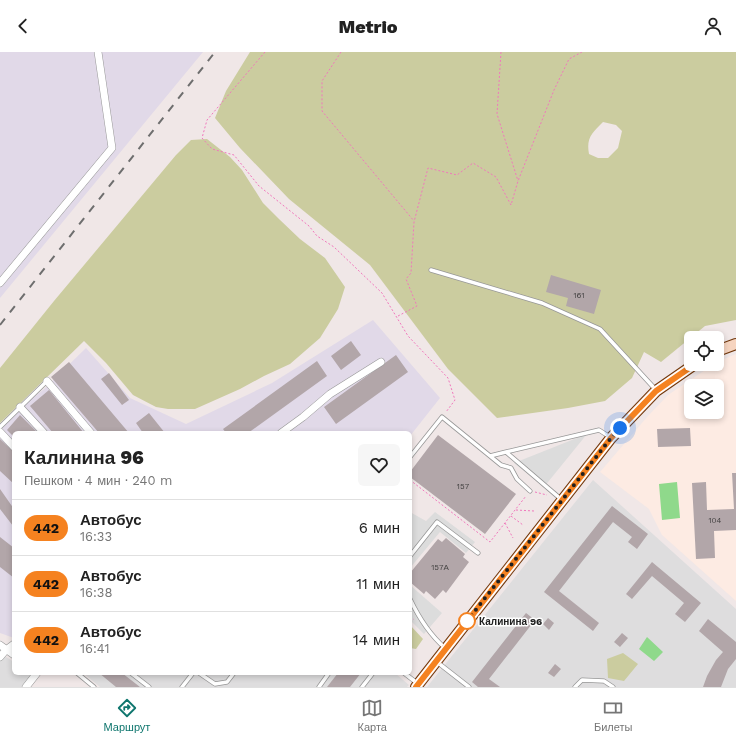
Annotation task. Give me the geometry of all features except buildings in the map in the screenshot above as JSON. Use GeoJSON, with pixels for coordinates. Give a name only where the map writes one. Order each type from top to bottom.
{"type":"FeatureCollection","features":[{"type":"Feature","properties":{"kind":"main road"},"geometry":{"type":"LineString","coordinates":[[724,348],[736,344]]}},
{"type":"Feature","properties":{"kind":"main road"},"geometry":{"type":"LineString","coordinates":[[417,685],[611,438],[656,391],[685,371]]}},
{"type":"Feature","properties":{"kind":"street"},"geometry":{"type":"LineString","coordinates":[[0,283],[112,148],[98,52]]}},
{"type":"Feature","properties":{"kind":"street"},"geometry":{"type":"LineString","coordinates":[[284,431],[330,394],[381,362]]}},
{"type":"Feature","properties":{"kind":"street"},"geometry":{"type":"LineString","coordinates":[[47,381],[89,431]]}},
{"type":"Feature","properties":{"kind":"street"},"geometry":{"type":"LineString","coordinates":[[20,407],[42,431]]}},
{"type":"Feature","properties":{"kind":"street"},"geometry":{"type":"LineString","coordinates":[[0,432],[12,445]]}},
{"type":"Feature","properties":{"kind":"street"},"geometry":{"type":"LineString","coordinates":[[0,645],[12,654]]}},
{"type":"Feature","properties":{"kind":"street"},"geometry":{"type":"LineString","coordinates":[[0,657],[12,646]]}},
{"type":"Feature","properties":{"kind":"street"},"geometry":{"type":"LineString","coordinates":[[26,687],[35,675]]}},
{"type":"Feature","properties":{"kind":"lane"},"geometry":{"type":"LineString","coordinates":[[431,270],[542,303],[600,329],[656,391]]}},
{"type":"Feature","properties":{"kind":"lane"},"geometry":{"type":"LineString","coordinates":[[0,427],[47,381]]}},
{"type":"Feature","properties":{"kind":"lane"},"geometry":{"type":"LineString","coordinates":[[412,454],[442,417],[501,465],[511,468],[517,479],[530,491]]}},
{"type":"Feature","properties":{"kind":"lane"},"geometry":{"type":"LineString","coordinates":[[490,456],[599,430],[611,438]]}},
{"type":"Feature","properties":{"kind":"lane"},"geometry":{"type":"LineString","coordinates":[[506,452],[563,500]]}},
{"type":"Feature","properties":{"kind":"lane"},"geometry":{"type":"LineString","coordinates":[[412,553],[437,522],[478,553]]}},
{"type":"Feature","properties":{"kind":"lane"},"geometry":{"type":"LineString","coordinates":[[412,603],[418,616],[434,638],[446,648]]}},
{"type":"Feature","properties":{"kind":"lane"},"geometry":{"type":"LineString","coordinates":[[436,661],[469,687]]}},
{"type":"Feature","properties":{"kind":"lane"},"geometry":{"type":"LineString","coordinates":[[79,675],[94,687]]}},
{"type":"Feature","properties":{"kind":"lane"},"geometry":{"type":"LineString","coordinates":[[134,675],[149,687]]}},
{"type":"Feature","properties":{"kind":"lane"},"geometry":{"type":"LineString","coordinates":[[182,687],[191,675]]}},
{"type":"Feature","properties":{"kind":"lane"},"geometry":{"type":"LineString","coordinates":[[202,675],[215,684],[227,682],[232,675]]}},
{"type":"Feature","properties":{"kind":"lane"},"geometry":{"type":"LineString","coordinates":[[319,687],[328,675]]}},
{"type":"Feature","properties":{"kind":"lane"},"geometry":{"type":"LineString","coordinates":[[362,687],[371,675]]}},
{"type":"Feature","properties":{"kind":"lane"},"geometry":{"type":"LineString","coordinates":[[406,675],[417,685]]}},
{"type":"Feature","properties":{"kind":"lane"},"geometry":{"type":"LineString","coordinates":[[575,687],[582,680],[604,681],[613,687]]}},
{"type":"Feature","properties":{"kind":"path"},"geometry":{"type":"LineString","coordinates":[[265,52],[207,120],[202,138],[212,149],[234,155],[259,186],[309,226],[317,236],[334,247],[382,293],[398,317],[408,336],[448,378],[455,400],[442,417]]}},
{"type":"Feature","properties":{"kind":"path"},"geometry":{"type":"LineString","coordinates":[[341,52],[322,81],[322,111],[414,222]]}},
{"type":"Feature","properties":{"kind":"path"},"geometry":{"type":"LineString","coordinates":[[501,52],[497,114],[518,181]]}},
{"type":"Feature","properties":{"kind":"path"},"geometry":{"type":"LineString","coordinates":[[398,317],[417,306],[406,279],[411,273],[414,222],[428,168],[457,175],[473,163],[496,177],[511,205],[518,181],[554,90],[569,58],[582,52]]}},
{"type":"Feature","properties":{"kind":"path"},"geometry":{"type":"LineString","coordinates":[[412,482],[490,542],[530,491],[547,495]]}},
{"type":"Feature","properties":{"kind":"path"},"geometry":{"type":"LineString","coordinates":[[516,510],[534,511]]}},
{"type":"Feature","properties":{"kind":"path"},"geometry":{"type":"LineString","coordinates":[[510,516],[523,525]]}},
{"type":"Feature","properties":{"kind":"path"},"geometry":{"type":"LineString","coordinates":[[505,523],[513,538]]}},
{"type":"Feature","properties":{"kind":"shaded area"},"geometry":{"type":"Polygon","coordinates":[[[0,52],[203,52],[0,298],[0,52]]]}},
{"type":"Feature","properties":{"kind":"shaded area"},"geometry":{"type":"Polygon","coordinates":[[[373,320],[440,398],[412,433],[412,431],[12,431],[12,637],[0,633],[0,431],[11,416],[43,390],[86,348],[130,398],[186,424],[272,383],[373,320]]]}},
{"type":"Feature","properties":{"kind":"shaded area"},"geometry":{"type":"Polygon","coordinates":[[[736,354],[736,601],[662,535],[649,509],[600,472],[668,395],[684,384],[684,419],[724,419],[724,379],[692,379],[704,371],[724,371],[724,359],[736,354]]]}},
{"type":"Feature","properties":{"kind":"shaded area"},"geometry":{"type":"Polygon","coordinates":[[[587,434],[544,487],[514,463],[587,434]]]}},
{"type":"Feature","properties":{"kind":"shaded area"},"geometry":{"type":"Polygon","coordinates":[[[593,480],[736,609],[736,687],[427,687],[593,480]]]}},
{"type":"Feature","properties":{"kind":"shaded area"},"geometry":{"type":"Polygon","coordinates":[[[435,512],[475,542],[466,553],[440,532],[412,566],[412,513],[426,521],[435,512]]]}},
{"type":"Feature","properties":{"kind":"shaded area"},"geometry":{"type":"Polygon","coordinates":[[[412,587],[442,613],[424,634],[412,622],[412,587]]]}},
{"type":"Feature","properties":{"kind":"shaded area"},"geometry":{"type":"Polygon","coordinates":[[[0,653],[12,661],[12,675],[31,675],[23,687],[0,687],[0,653]]]}},
{"type":"Feature","properties":{"kind":"shaded area"},"geometry":{"type":"Polygon","coordinates":[[[85,675],[397,675],[409,685],[407,687],[100,687],[85,675]]]}},
{"type":"Feature","properties":{"kind":"green space"},"geometry":{"type":"Polygon","coordinates":[[[250,52],[736,52],[736,320],[705,326],[699,331],[684,331],[684,343],[661,362],[644,352],[632,378],[605,401],[497,418],[448,369],[370,265],[289,199],[240,148],[215,118],[226,91],[250,52]],[[603,122],[596,129],[589,140],[589,154],[598,158],[608,158],[618,148],[622,131],[616,125],[603,122]]]}},
{"type":"Feature","properties":{"kind":"green space"},"geometry":{"type":"Polygon","coordinates":[[[207,139],[230,157],[242,170],[263,203],[300,239],[325,258],[345,287],[338,309],[320,338],[290,364],[195,409],[168,409],[156,407],[133,395],[106,363],[84,341],[0,423],[0,368],[176,155],[191,140],[207,139]]]}},
{"type":"Feature","properties":{"kind":"green space"},"geometry":{"type":"Polygon","coordinates":[[[677,482],[680,518],[662,520],[659,484],[677,482]]]}},
{"type":"Feature","properties":{"kind":"green space"},"geometry":{"type":"Polygon","coordinates":[[[412,627],[423,639],[416,649],[412,648],[412,627]]]}},
{"type":"Feature","properties":{"kind":"green space"},"geometry":{"type":"Polygon","coordinates":[[[647,637],[663,652],[654,661],[639,649],[647,637]]]}},
{"type":"Feature","properties":{"kind":"green space"},"geometry":{"type":"Polygon","coordinates":[[[623,653],[638,664],[624,681],[608,678],[607,659],[623,653]]]}},
{"type":"Feature","properties":{"kind":"railway"},"geometry":{"type":"LineString","coordinates":[[0,325],[215,52]]}},
{"type":"Feature","properties":{"kind":"bus line","name":"442"},"geometry":{"type":"LineString","coordinates":[[416,687],[611,438],[656,391],[684,371]]}},
{"type":"Feature","properties":{"kind":"place","name":"Калинина 96"},"geometry":{"type":"Point","coordinates":[467,621]}},
{"type":"Feature","properties":{"kind":"route"},"geometry":{"type":"LineString","coordinates":[[467,621],[620,428]]}}]}
